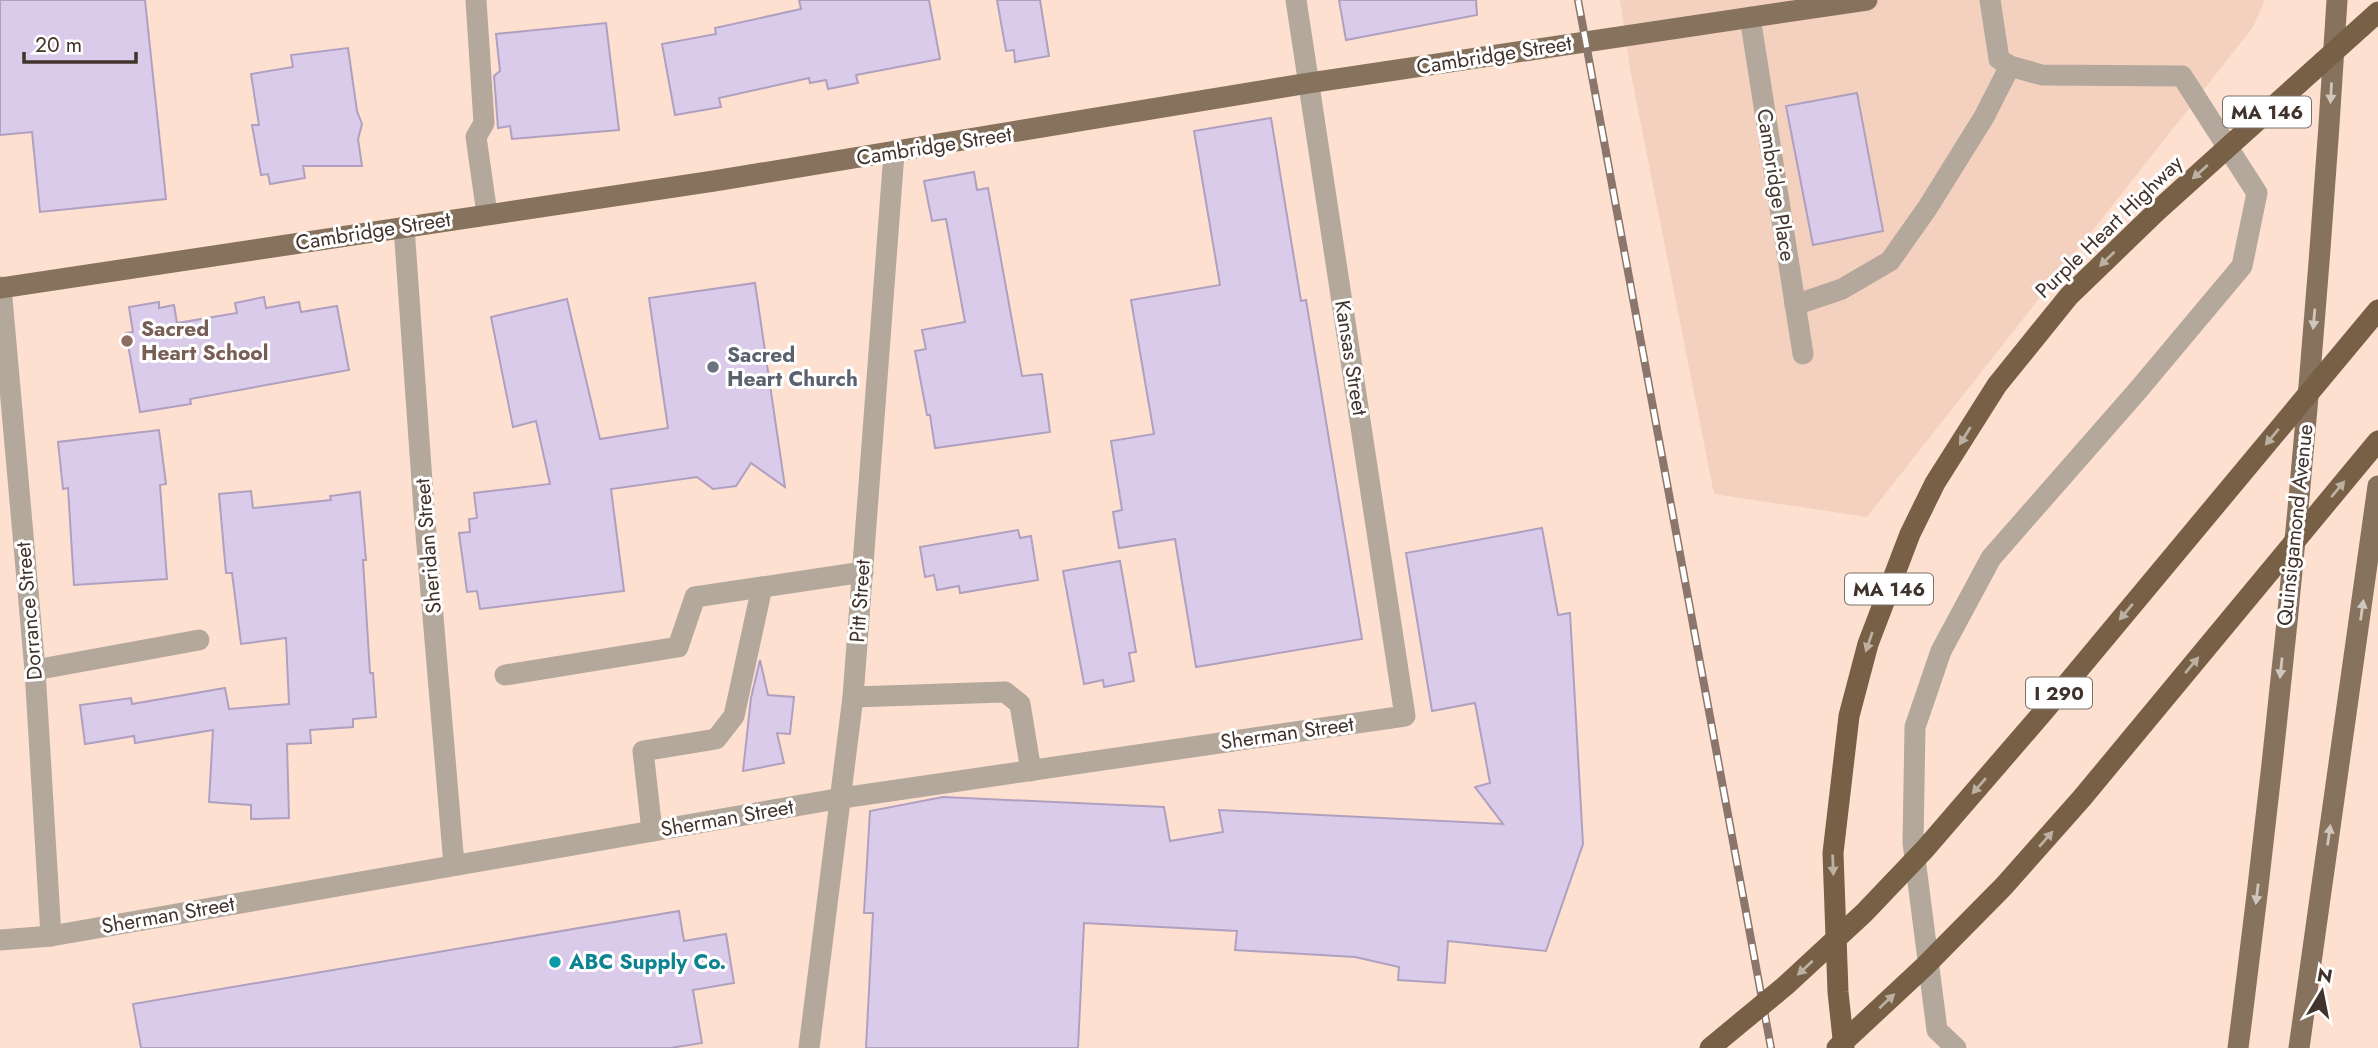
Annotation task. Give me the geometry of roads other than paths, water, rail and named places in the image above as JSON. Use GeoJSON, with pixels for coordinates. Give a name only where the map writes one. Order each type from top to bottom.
{"type":"FeatureCollection","features":[{"type":"Feature","properties":{"kind":"highway","name":"Purple Heart Highway"},"geometry":{"type":"LineString","coordinates":[[1843,1048],[1838,992],[1833,853],[1849,716],[1868,645],[1910,534],[1935,483],[1997,385],[2068,296],[2156,212],[2378,12]]}},
{"type":"Feature","properties":{"kind":"highway","name":"I 290"},"geometry":{"type":"LineString","coordinates":[[1710,1048],[1785,986],[1864,913],[1925,849],[2045,710],[2378,310]]}},
{"type":"Feature","properties":{"kind":"highway"},"geometry":{"type":"LineString","coordinates":[[1837,1048],[1925,966],[2022,866],[2082,798],[2378,441]]}},
{"type":"Feature","properties":{"kind":"main road","name":"Cambridge Street"},"geometry":{"type":"LineString","coordinates":[[1,287],[894,153],[1309,83],[1867,0]]}},
{"type":"Feature","properties":{"kind":"main road","name":"Quinsigamond Avenue"},"geometry":{"type":"LineString","coordinates":[[2238,1048],[2265,825],[2302,459],[2321,239],[2337,0]]}},
{"type":"Feature","properties":{"kind":"main road"},"geometry":{"type":"LineString","coordinates":[[2299,1048],[2378,486]]}},
{"type":"Feature","properties":{"kind":"street"},"geometry":{"type":"LineString","coordinates":[[476,0],[484,123],[477,137],[487,214]]}},
{"type":"Feature","properties":{"kind":"street","name":"Kansas Street"},"geometry":{"type":"LineString","coordinates":[[1296,0],[1405,716]]}},
{"type":"Feature","properties":{"kind":"street"},"geometry":{"type":"LineString","coordinates":[[1956,1048],[1937,1030],[1913,843],[1915,727],[1941,651],[1991,558],[2242,266],[2257,193],[2182,76],[2042,75],[2010,66],[1999,59],[1990,0]]}},
{"type":"Feature","properties":{"kind":"street","name":"Cambridge Place"},"geometry":{"type":"LineString","coordinates":[[1750,17],[1802,354]]}},
{"type":"Feature","properties":{"kind":"street"},"geometry":{"type":"LineString","coordinates":[[1795,305],[1842,289],[1890,261],[1984,117],[2010,66]]}},
{"type":"Feature","properties":{"kind":"street","name":"Pitt Street"},"geometry":{"type":"LineString","coordinates":[[809,1048],[853,697],[894,153]]}},
{"type":"Feature","properties":{"kind":"street","name":"Sheridan Street"},"geometry":{"type":"LineString","coordinates":[[404,227],[454,865]]}},
{"type":"Feature","properties":{"kind":"street","name":"Dorrance Street"},"geometry":{"type":"LineString","coordinates":[[1,287],[34,670],[51,936]]}},
{"type":"Feature","properties":{"kind":"street"},"geometry":{"type":"LineString","coordinates":[[505,675],[678,647],[695,597],[863,572]]}},
{"type":"Feature","properties":{"kind":"street"},"geometry":{"type":"LineString","coordinates":[[652,831],[643,751],[716,739],[734,716],[762,587]]}},
{"type":"Feature","properties":{"kind":"street"},"geometry":{"type":"LineString","coordinates":[[34,670],[199,640]]}},
{"type":"Feature","properties":{"kind":"street"},"geometry":{"type":"LineString","coordinates":[[853,697],[1005,692],[1020,704],[1031,771]]}},
{"type":"Feature","properties":{"kind":"street","name":"Sherman Street"},"geometry":{"type":"LineString","coordinates":[[0,940],[51,936],[842,798],[1405,716]]}},
{"type":"Feature","properties":{"kind":"railway"},"geometry":{"type":"LineString","coordinates":[[1578,0],[1771,1048]]}},
{"type":"Feature","properties":{"kind":"place","name":"Sacred Heart School"},"geometry":{"type":"Point","coordinates":[127,341]}},
{"type":"Feature","properties":{"kind":"place","name":"Sacred Heart Church"},"geometry":{"type":"Point","coordinates":[713,367]}},
{"type":"Feature","properties":{"kind":"place","name":"ABC Supply Co."},"geometry":{"type":"Point","coordinates":[555,962]}}]}
